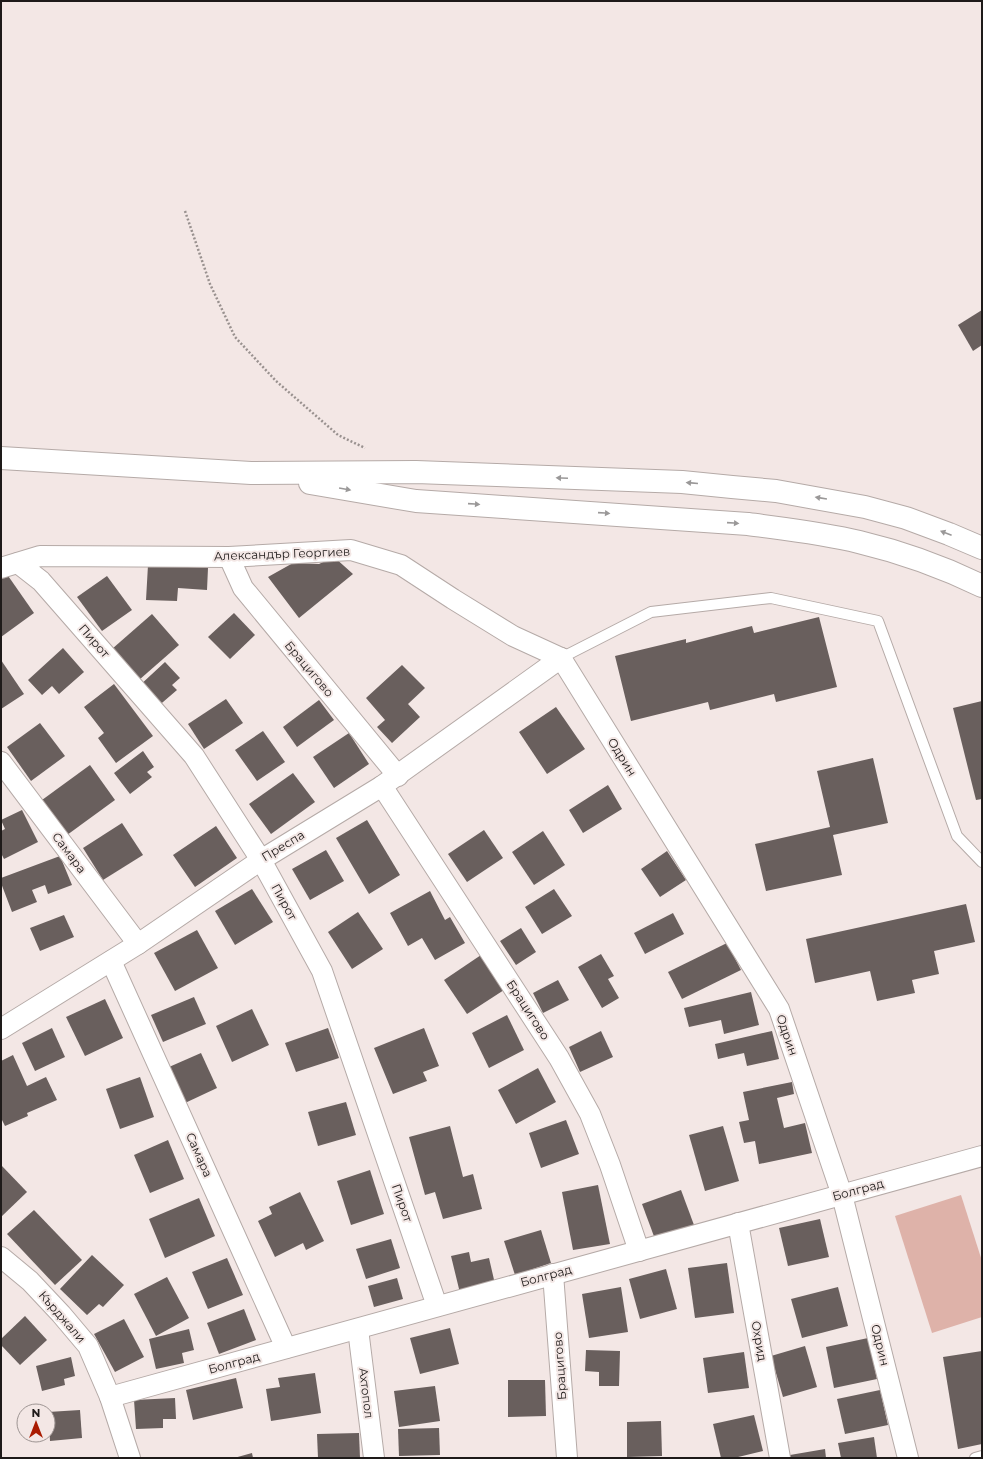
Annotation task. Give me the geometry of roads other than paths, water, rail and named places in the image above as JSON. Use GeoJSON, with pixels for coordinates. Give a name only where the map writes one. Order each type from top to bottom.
{"type":"FeatureCollection","features":[{"type":"Feature","properties":{"kind":"main road"},"geometry":{"type":"LineString","coordinates":[[1,458],[251,473],[416,472],[682,482],[769,490],[866,506],[906,518],[982,548]]}},
{"type":"Feature","properties":{"kind":"main road"},"geometry":{"type":"LineString","coordinates":[[251,473],[416,500],[748,524],[798,530],[859,542],[917,559],[982,586]]}},
{"type":"Feature","properties":{"kind":"street","name":"Александър Георгиев"},"geometry":{"type":"LineString","coordinates":[[10,566],[40,556],[229,557],[351,550],[401,565],[513,636],[561,658]]}},
{"type":"Feature","properties":{"kind":"street","name":"Брацигово"},"geometry":{"type":"LineString","coordinates":[[229,557],[243,588],[390,781],[559,1058],[590,1114],[610,1165],[639,1251]]}},
{"type":"Feature","properties":{"kind":"street","name":"Пирот"},"geometry":{"type":"LineString","coordinates":[[10,566],[41,581],[194,756],[261,860],[322,971],[437,1306]]}},
{"type":"Feature","properties":{"kind":"street","name":"Преспа"},"geometry":{"type":"LineString","coordinates":[[1,1028],[138,944],[261,860],[390,781],[561,658]]}},
{"type":"Feature","properties":{"kind":"street","name":"Одрин"},"geometry":{"type":"LineString","coordinates":[[561,658],[779,1009],[842,1194],[908,1458]]}},
{"type":"Feature","properties":{"kind":"street","name":"Самара"},"geometry":{"type":"LineString","coordinates":[[1,762],[138,944]]}},
{"type":"Feature","properties":{"kind":"street","name":"Самара"},"geometry":{"type":"LineString","coordinates":[[111,961],[286,1348]]}},
{"type":"Feature","properties":{"kind":"street","name":"Болград"},"geometry":{"type":"LineString","coordinates":[[110,1397],[982,1156]]}},
{"type":"Feature","properties":{"kind":"street","name":"Охрид"},"geometry":{"type":"LineString","coordinates":[[738,1223],[780,1458]]}},
{"type":"Feature","properties":{"kind":"street","name":"Кърджали"},"geometry":{"type":"LineString","coordinates":[[1,1256],[30,1281],[88,1346],[110,1397],[130,1458]]}},
{"type":"Feature","properties":{"kind":"street","name":"Брацигово"},"geometry":{"type":"LineString","coordinates":[[553,1274],[567,1458]]}},
{"type":"Feature","properties":{"kind":"street","name":"Ахтопол"},"geometry":{"type":"LineString","coordinates":[[358,1328],[374,1458]]}},
{"type":"Feature","properties":{"kind":"lane"},"geometry":{"type":"LineString","coordinates":[[561,658],[651,612],[771,598],[878,621],[957,836],[982,862]]}},
{"type":"Feature","properties":{"kind":"lane"},"geometry":{"type":"LineString","coordinates":[[975,1458],[982,1456]]}}]}
